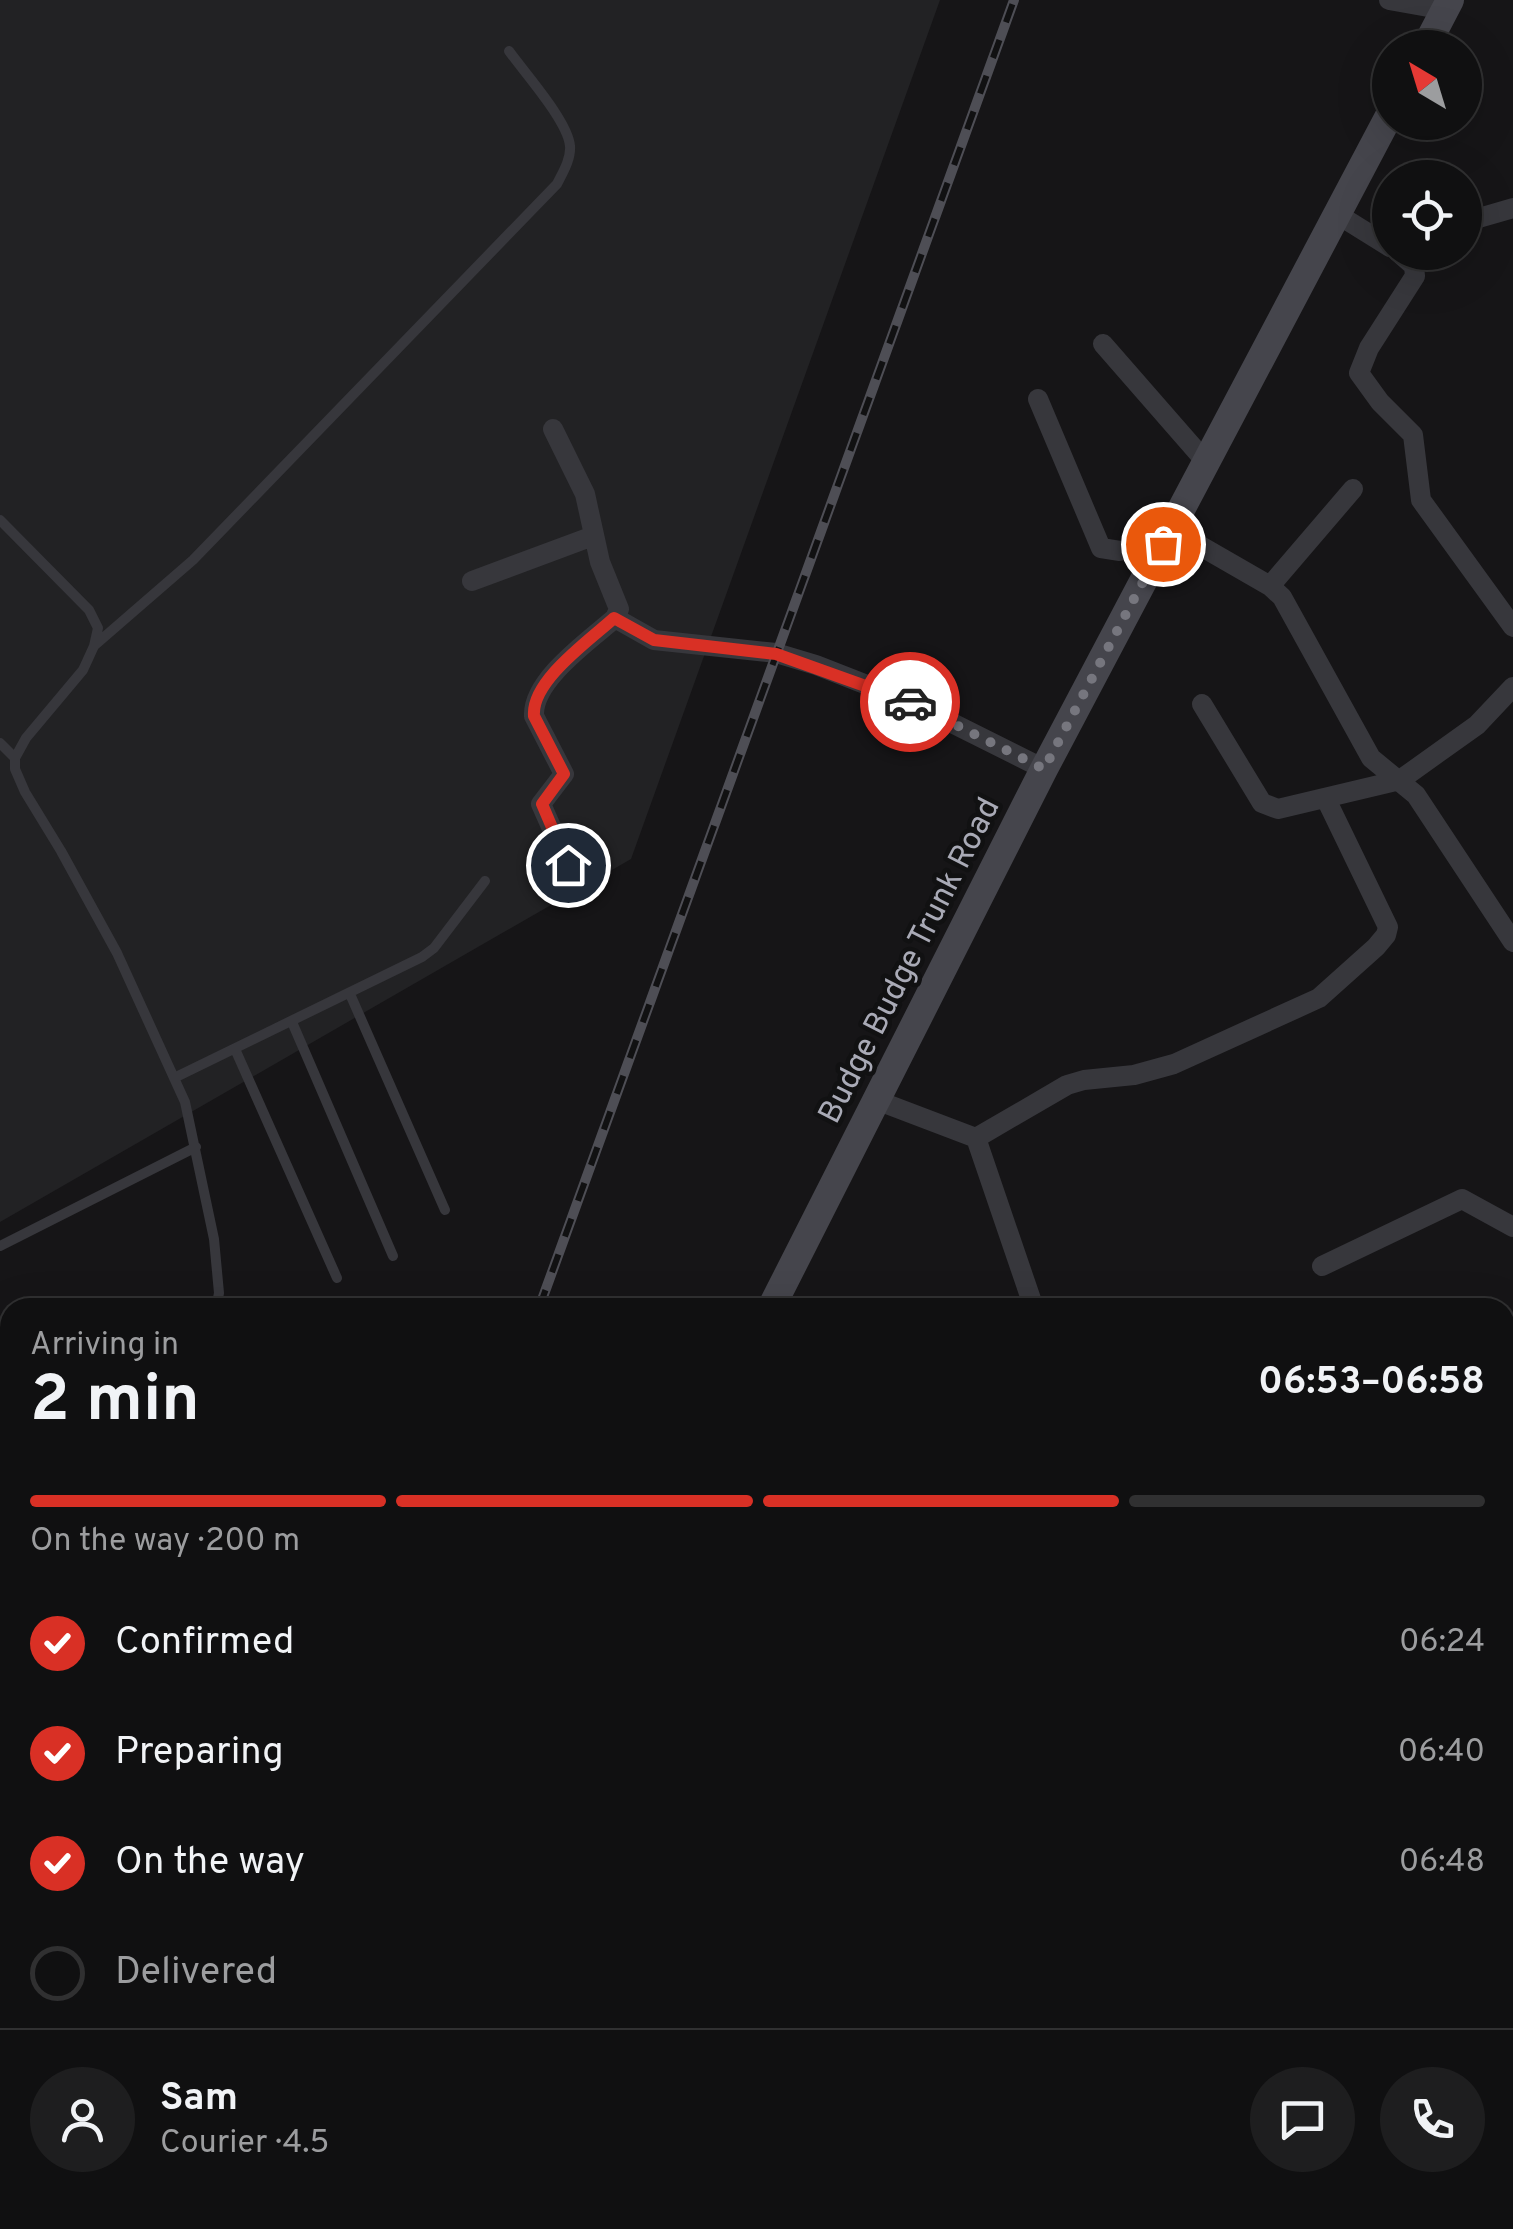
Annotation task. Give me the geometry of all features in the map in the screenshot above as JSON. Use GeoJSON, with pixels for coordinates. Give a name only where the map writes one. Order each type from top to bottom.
{"type":"FeatureCollection","features":[{"type":"Feature","properties":{"kind":"main road"},"geometry":{"type":"LineString","coordinates":[[1435,30],[1448,5]]}},
{"type":"Feature","properties":{"kind":"main road","name":"Budge Budge Trunk Road"},"geometry":{"type":"LineString","coordinates":[[776,1298],[1044,769],[1376,140]]}},
{"type":"Feature","properties":{"kind":"street"},"geometry":{"type":"LineString","coordinates":[[1390,0],[1448,5]]}},
{"type":"Feature","properties":{"kind":"street"},"geometry":{"type":"LineString","coordinates":[[1482,217],[1513,208]]}},
{"type":"Feature","properties":{"kind":"street"},"geometry":{"type":"LineString","coordinates":[[1337,214],[1372,236]]}},
{"type":"Feature","properties":{"kind":"street"},"geometry":{"type":"LineString","coordinates":[[1414,270],[1410,286],[1368,348],[1359,373],[1413,436],[1421,500],[1507,605],[1513,627]]}},
{"type":"Feature","properties":{"kind":"street"},"geometry":{"type":"LineString","coordinates":[[1103,344],[1206,462]]}},
{"type":"Feature","properties":{"kind":"street"},"geometry":{"type":"LineString","coordinates":[[1038,399],[1101,548],[1120,551],[1167,536],[1270,586],[1291,610],[1372,758],[1416,796],[1513,942]]}},
{"type":"Feature","properties":{"kind":"street"},"geometry":{"type":"LineString","coordinates":[[553,429],[585,494],[600,562],[619,609],[552,674],[533,708],[564,774],[542,804],[568,865]]}},
{"type":"Feature","properties":{"kind":"street"},"geometry":{"type":"LineString","coordinates":[[1270,586],[1353,489]]}},
{"type":"Feature","properties":{"kind":"street"},"geometry":{"type":"LineString","coordinates":[[472,581],[593,536]]}},
{"type":"Feature","properties":{"kind":"street"},"geometry":{"type":"LineString","coordinates":[[614,618],[654,640],[776,654],[816,666],[908,701],[1044,769]]}},
{"type":"Feature","properties":{"kind":"street"},"geometry":{"type":"LineString","coordinates":[[1202,704],[1262,803],[1278,809],[1400,780],[1457,741],[1513,687]]}},
{"type":"Feature","properties":{"kind":"street"},"geometry":{"type":"LineString","coordinates":[[976,1138],[1066,1085],[1134,1075],[1174,1064],[1280,1018],[1332,989],[1376,947],[1388,927],[1326,799]]}},
{"type":"Feature","properties":{"kind":"street"},"geometry":{"type":"LineString","coordinates":[[876,1100],[976,1138]]}},
{"type":"Feature","properties":{"kind":"street"},"geometry":{"type":"LineString","coordinates":[[976,1138],[1031,1298]]}},
{"type":"Feature","properties":{"kind":"street"},"geometry":{"type":"LineString","coordinates":[[1322,1266],[1462,1199],[1513,1226]]}},
{"type":"Feature","properties":{"kind":"lane"},"geometry":{"type":"LineString","coordinates":[[94,646],[193,560],[557,184],[570,142],[509,51]]}},
{"type":"Feature","properties":{"kind":"lane"},"geometry":{"type":"LineString","coordinates":[[0,520],[89,610],[98,628],[83,670],[26,738],[15,769],[24,792],[62,851],[117,953],[185,1102],[214,1239],[218,1298]]}},
{"type":"Feature","properties":{"kind":"lane"},"geometry":{"type":"LineString","coordinates":[[0,743],[16,758]]}},
{"type":"Feature","properties":{"kind":"lane"},"geometry":{"type":"LineString","coordinates":[[174,1078],[408,966],[434,948],[486,881]]}},
{"type":"Feature","properties":{"kind":"lane"},"geometry":{"type":"LineString","coordinates":[[350,994],[445,1210]]}},
{"type":"Feature","properties":{"kind":"lane"},"geometry":{"type":"LineString","coordinates":[[292,1022],[393,1256]]}},
{"type":"Feature","properties":{"kind":"lane"},"geometry":{"type":"LineString","coordinates":[[235,1050],[337,1278]]}},
{"type":"Feature","properties":{"kind":"lane"},"geometry":{"type":"LineString","coordinates":[[0,1246],[196,1147]]}},
{"type":"Feature","properties":{"kind":"shaded area"},"geometry":{"type":"Polygon","coordinates":[[[0,0],[940,0],[631,859],[0,1222],[0,0]]]}},
{"type":"Feature","properties":{"kind":"railway"},"geometry":{"type":"LineString","coordinates":[[543,1298],[1014,0]]}},
{"type":"Feature","properties":{"kind":"way so far"},"geometry":{"type":"LineString","coordinates":[[910,702],[1044,769],[1163,544]]}},
{"type":"Feature","properties":{"kind":"route"},"geometry":{"type":"LineString","coordinates":[[568,865],[542,804],[562,781],[562,764],[533,708],[552,674],[614,618],[654,640],[776,654],[910,702]]}}]}
